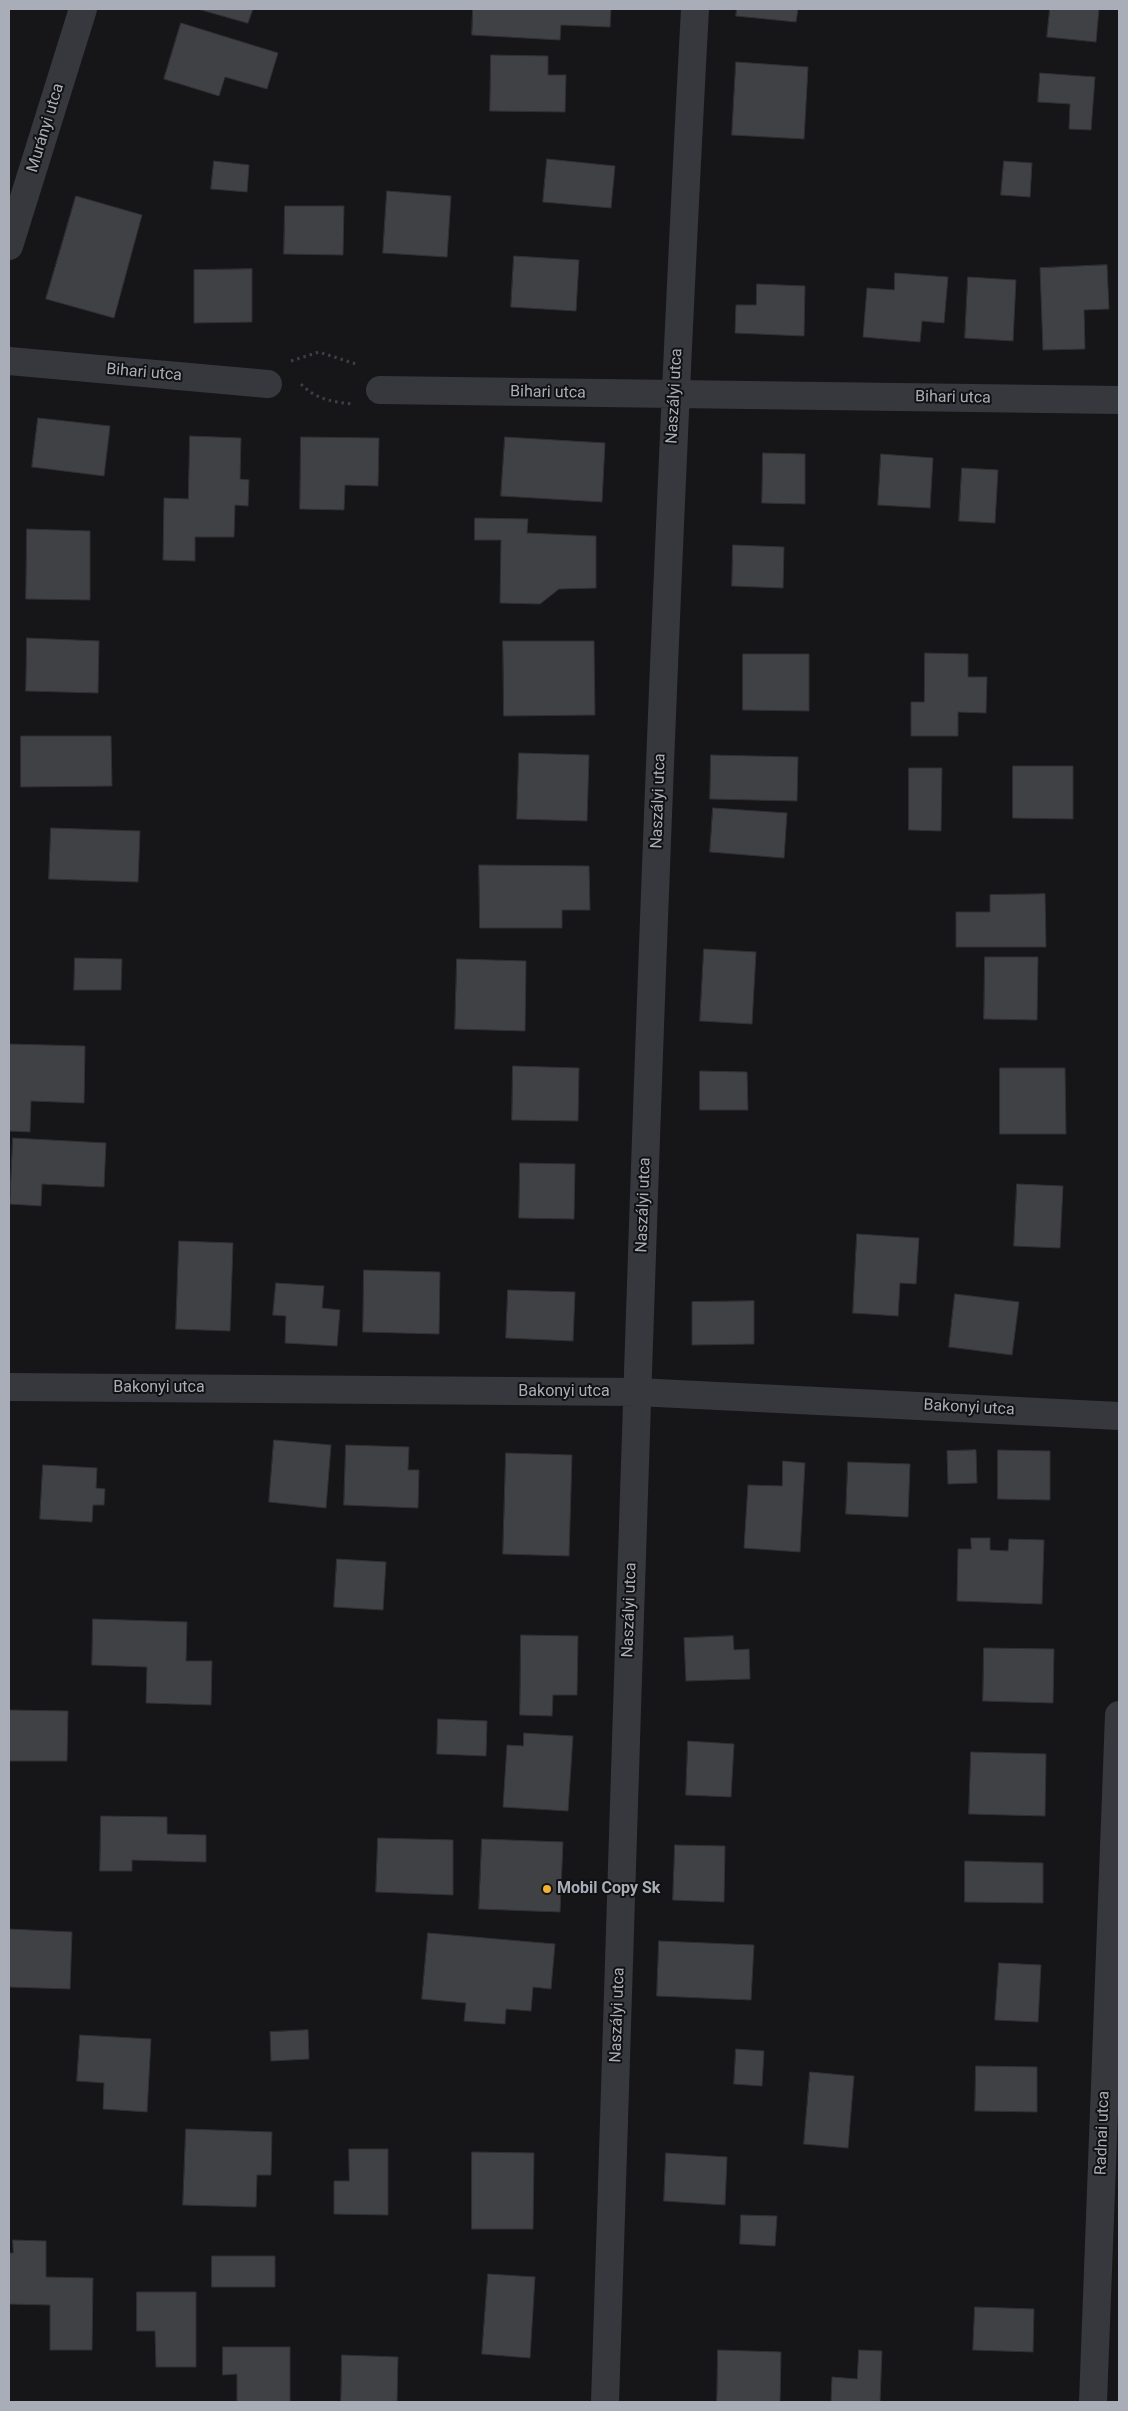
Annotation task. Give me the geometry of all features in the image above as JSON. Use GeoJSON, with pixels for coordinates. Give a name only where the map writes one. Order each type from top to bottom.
{"type":"FeatureCollection","features":[{"type":"Feature","properties":{"kind":"street","name":"Murányi utca"},"geometry":{"type":"LineString","coordinates":[[9,246],[84,9]]}},
{"type":"Feature","properties":{"kind":"street","name":"Naszályi utca"},"geometry":{"type":"LineString","coordinates":[[605,2402],[637,1392],[674,394],[695,9]]}},
{"type":"Feature","properties":{"kind":"street","name":"Bihari utca"},"geometry":{"type":"LineString","coordinates":[[9,361],[276,374]]}},
{"type":"Feature","properties":{"kind":"street","name":"Bihari utca"},"geometry":{"type":"LineString","coordinates":[[388,391],[1119,400]]}},
{"type":"Feature","properties":{"kind":"street","name":"Bakonyi utca"},"geometry":{"type":"LineString","coordinates":[[9,1387],[637,1392],[1119,1416]]}},
{"type":"Feature","properties":{"kind":"street","name":"Radnai utca"},"geometry":{"type":"LineString","coordinates":[[1093,2402],[1119,1715]]}},
{"type":"Feature","properties":{"kind":"path"},"geometry":{"type":"LineString","coordinates":[[276,374],[319,352],[366,367],[388,382],[388,391],[356,404],[327,401],[306,389],[300,383]]}},
{"type":"Feature","properties":{"kind":"building"},"geometry":{"type":"Polygon","coordinates":[[[198,9],[253,9],[248,23],[198,9]]]}},
{"type":"Feature","properties":{"kind":"building"},"geometry":{"type":"Polygon","coordinates":[[[473,9],[611,9],[610,27],[561,25],[560,40],[472,35],[473,9]]]}},
{"type":"Feature","properties":{"kind":"building"},"geometry":{"type":"Polygon","coordinates":[[[737,9],[798,9],[796,22],[736,16],[737,9]]]}},
{"type":"Feature","properties":{"kind":"building"},"geometry":{"type":"Polygon","coordinates":[[[1050,9],[1099,9],[1096,42],[1047,37],[1050,9]]]}},
{"type":"Feature","properties":{"kind":"building"},"geometry":{"type":"Polygon","coordinates":[[[181,23],[278,53],[267,89],[225,77],[219,96],[164,79],[181,23]]]}},
{"type":"Feature","properties":{"kind":"building"},"geometry":{"type":"Polygon","coordinates":[[[491,55],[548,56],[548,75],[566,75],[565,112],[490,111],[491,55]]]}},
{"type":"Feature","properties":{"kind":"building"},"geometry":{"type":"Polygon","coordinates":[[[736,62],[808,67],[804,139],[732,135],[736,62]]]}},
{"type":"Feature","properties":{"kind":"building"},"geometry":{"type":"Polygon","coordinates":[[[1040,73],[1095,77],[1091,130],[1069,129],[1070,104],[1038,102],[1040,73]]]}},
{"type":"Feature","properties":{"kind":"building"},"geometry":{"type":"Polygon","coordinates":[[[547,159],[615,166],[611,208],[543,202],[547,159]]]}},
{"type":"Feature","properties":{"kind":"building"},"geometry":{"type":"Polygon","coordinates":[[[214,161],[249,165],[247,192],[211,189],[214,161]]]}},
{"type":"Feature","properties":{"kind":"building"},"geometry":{"type":"Polygon","coordinates":[[[1004,161],[1032,163],[1030,197],[1001,195],[1004,161]]]}},
{"type":"Feature","properties":{"kind":"building"},"geometry":{"type":"Polygon","coordinates":[[[387,191],[451,196],[447,257],[383,253],[387,191]]]}},
{"type":"Feature","properties":{"kind":"building"},"geometry":{"type":"Polygon","coordinates":[[[76,196],[142,215],[114,318],[46,299],[76,196]]]}},
{"type":"Feature","properties":{"kind":"building"},"geometry":{"type":"Polygon","coordinates":[[[285,206],[344,206],[343,255],[284,254],[285,206]]]}},
{"type":"Feature","properties":{"kind":"building"},"geometry":{"type":"Polygon","coordinates":[[[514,256],[579,260],[576,311],[511,307],[514,256]]]}},
{"type":"Feature","properties":{"kind":"building"},"geometry":{"type":"Polygon","coordinates":[[[1107,265],[1109,309],[1084,310],[1085,349],[1043,350],[1040,268],[1107,265]]]}},
{"type":"Feature","properties":{"kind":"building"},"geometry":{"type":"Polygon","coordinates":[[[252,269],[252,322],[194,323],[194,270],[252,269]]]}},
{"type":"Feature","properties":{"kind":"building"},"geometry":{"type":"Polygon","coordinates":[[[895,273],[948,277],[944,323],[922,321],[920,342],[863,337],[867,288],[894,290],[895,273]]]}},
{"type":"Feature","properties":{"kind":"building"},"geometry":{"type":"Polygon","coordinates":[[[968,277],[1016,280],[1013,341],[965,338],[968,277]]]}},
{"type":"Feature","properties":{"kind":"building"},"geometry":{"type":"Polygon","coordinates":[[[757,284],[805,286],[804,336],[735,333],[736,305],[756,305],[757,284]]]}},
{"type":"Feature","properties":{"kind":"building"},"geometry":{"type":"Polygon","coordinates":[[[38,418],[110,426],[104,476],[32,467],[38,418]]]}},
{"type":"Feature","properties":{"kind":"building"},"geometry":{"type":"Polygon","coordinates":[[[190,436],[241,438],[240,479],[249,480],[248,506],[235,505],[234,537],[195,537],[195,561],[163,560],[164,498],[188,499],[190,436]]]}},
{"type":"Feature","properties":{"kind":"building"},"geometry":{"type":"Polygon","coordinates":[[[301,437],[379,438],[378,486],[345,485],[344,510],[300,509],[301,437]]]}},
{"type":"Feature","properties":{"kind":"building"},"geometry":{"type":"Polygon","coordinates":[[[505,437],[605,443],[602,502],[501,496],[505,437]]]}},
{"type":"Feature","properties":{"kind":"building"},"geometry":{"type":"Polygon","coordinates":[[[763,453],[805,454],[805,504],[762,503],[763,453]]]}},
{"type":"Feature","properties":{"kind":"building"},"geometry":{"type":"Polygon","coordinates":[[[881,454],[933,458],[930,508],[878,505],[881,454]]]}},
{"type":"Feature","properties":{"kind":"building"},"geometry":{"type":"Polygon","coordinates":[[[962,468],[998,470],[995,523],[959,521],[962,468]]]}},
{"type":"Feature","properties":{"kind":"building"},"geometry":{"type":"Polygon","coordinates":[[[475,518],[528,519],[527,533],[596,536],[596,588],[559,589],[540,604],[500,603],[501,540],[475,540],[475,518]]]}},
{"type":"Feature","properties":{"kind":"building"},"geometry":{"type":"Polygon","coordinates":[[[27,529],[90,531],[90,600],[26,599],[27,529]]]}},
{"type":"Feature","properties":{"kind":"building"},"geometry":{"type":"Polygon","coordinates":[[[733,545],[784,547],[783,588],[732,586],[733,545]]]}},
{"type":"Feature","properties":{"kind":"building"},"geometry":{"type":"Polygon","coordinates":[[[27,638],[99,641],[98,693],[26,691],[27,638]]]}},
{"type":"Feature","properties":{"kind":"building"},"geometry":{"type":"Polygon","coordinates":[[[503,641],[594,641],[595,715],[504,716],[503,641]]]}},
{"type":"Feature","properties":{"kind":"building"},"geometry":{"type":"Polygon","coordinates":[[[925,653],[968,654],[968,677],[987,677],[986,713],[958,712],[958,736],[911,736],[911,702],[924,702],[925,653]]]}},
{"type":"Feature","properties":{"kind":"building"},"geometry":{"type":"Polygon","coordinates":[[[743,654],[809,654],[809,711],[743,710],[743,654]]]}},
{"type":"Feature","properties":{"kind":"building"},"geometry":{"type":"Polygon","coordinates":[[[21,736],[111,736],[112,786],[21,787],[21,736]]]}},
{"type":"Feature","properties":{"kind":"building"},"geometry":{"type":"Polygon","coordinates":[[[519,753],[589,755],[587,821],[517,819],[519,753]]]}},
{"type":"Feature","properties":{"kind":"building"},"geometry":{"type":"Polygon","coordinates":[[[711,755],[798,757],[797,801],[710,799],[711,755]]]}},
{"type":"Feature","properties":{"kind":"building"},"geometry":{"type":"Polygon","coordinates":[[[1013,766],[1073,766],[1073,819],[1013,818],[1013,766]]]}},
{"type":"Feature","properties":{"kind":"building"},"geometry":{"type":"Polygon","coordinates":[[[909,768],[942,768],[941,831],[909,830],[909,768]]]}},
{"type":"Feature","properties":{"kind":"building"},"geometry":{"type":"Polygon","coordinates":[[[713,808],[787,813],[784,858],[710,852],[713,808]]]}},
{"type":"Feature","properties":{"kind":"building"},"geometry":{"type":"Polygon","coordinates":[[[51,828],[140,831],[138,882],[49,879],[51,828]]]}},
{"type":"Feature","properties":{"kind":"building"},"geometry":{"type":"Polygon","coordinates":[[[479,865],[589,866],[590,910],[562,910],[562,928],[480,928],[479,865]]]}},
{"type":"Feature","properties":{"kind":"building"},"geometry":{"type":"Polygon","coordinates":[[[1045,894],[1046,947],[956,947],[956,912],[990,912],[990,895],[1045,894]]]}},
{"type":"Feature","properties":{"kind":"building"},"geometry":{"type":"Polygon","coordinates":[[[704,949],[756,952],[752,1024],[700,1021],[704,949]]]}},
{"type":"Feature","properties":{"kind":"building"},"geometry":{"type":"Polygon","coordinates":[[[985,957],[1038,957],[1037,1020],[984,1019],[985,957]]]}},
{"type":"Feature","properties":{"kind":"building"},"geometry":{"type":"Polygon","coordinates":[[[75,958],[122,959],[121,990],[74,990],[75,958]]]}},
{"type":"Feature","properties":{"kind":"building"},"geometry":{"type":"Polygon","coordinates":[[[457,959],[526,961],[525,1031],[455,1029],[457,959]]]}},
{"type":"Feature","properties":{"kind":"building"},"geometry":{"type":"Polygon","coordinates":[[[9,1044],[85,1046],[84,1103],[31,1101],[30,1132],[9,1131],[9,1044]]]}},
{"type":"Feature","properties":{"kind":"building"},"geometry":{"type":"Polygon","coordinates":[[[513,1066],[579,1068],[578,1121],[512,1120],[513,1066]]]}},
{"type":"Feature","properties":{"kind":"building"},"geometry":{"type":"Polygon","coordinates":[[[1000,1068],[1065,1068],[1066,1134],[1000,1134],[1000,1068]]]}},
{"type":"Feature","properties":{"kind":"building"},"geometry":{"type":"Polygon","coordinates":[[[700,1071],[747,1072],[748,1110],[700,1110],[700,1071]]]}},
{"type":"Feature","properties":{"kind":"building"},"geometry":{"type":"Polygon","coordinates":[[[13,1138],[106,1143],[104,1187],[42,1184],[41,1206],[10,1204],[13,1138]]]}},
{"type":"Feature","properties":{"kind":"building"},"geometry":{"type":"Polygon","coordinates":[[[520,1163],[575,1164],[574,1219],[519,1218],[520,1163]]]}},
{"type":"Feature","properties":{"kind":"building"},"geometry":{"type":"Polygon","coordinates":[[[1017,1184],[1063,1186],[1060,1248],[1014,1246],[1017,1184]]]}},
{"type":"Feature","properties":{"kind":"building"},"geometry":{"type":"Polygon","coordinates":[[[857,1234],[919,1238],[916,1284],[900,1283],[898,1316],[853,1313],[857,1234]]]}},
{"type":"Feature","properties":{"kind":"building"},"geometry":{"type":"Polygon","coordinates":[[[179,1241],[233,1243],[230,1331],[176,1329],[179,1241]]]}},
{"type":"Feature","properties":{"kind":"building"},"geometry":{"type":"Polygon","coordinates":[[[364,1270],[440,1272],[439,1334],[363,1332],[364,1270]]]}},
{"type":"Feature","properties":{"kind":"building"},"geometry":{"type":"Polygon","coordinates":[[[276,1283],[324,1286],[322,1308],[340,1310],[337,1346],[285,1343],[286,1316],[273,1315],[276,1283]]]}},
{"type":"Feature","properties":{"kind":"building"},"geometry":{"type":"Polygon","coordinates":[[[508,1290],[575,1292],[573,1341],[506,1338],[508,1290]]]}},
{"type":"Feature","properties":{"kind":"building"},"geometry":{"type":"Polygon","coordinates":[[[955,1294],[1019,1302],[1012,1355],[949,1347],[955,1294]]]}},
{"type":"Feature","properties":{"kind":"building"},"geometry":{"type":"Polygon","coordinates":[[[754,1301],[754,1344],[692,1345],[692,1302],[754,1301]]]}},
{"type":"Feature","properties":{"kind":"building"},"geometry":{"type":"Polygon","coordinates":[[[274,1440],[331,1445],[326,1508],[269,1502],[274,1440]]]}},
{"type":"Feature","properties":{"kind":"building"},"geometry":{"type":"Polygon","coordinates":[[[346,1445],[409,1447],[408,1470],[419,1470],[418,1508],[344,1505],[346,1445]]]}},
{"type":"Feature","properties":{"kind":"building"},"geometry":{"type":"Polygon","coordinates":[[[976,1450],[977,1483],[948,1484],[947,1451],[976,1450]]]}},
{"type":"Feature","properties":{"kind":"building"},"geometry":{"type":"Polygon","coordinates":[[[998,1450],[1050,1451],[1050,1500],[998,1499],[998,1450]]]}},
{"type":"Feature","properties":{"kind":"building"},"geometry":{"type":"Polygon","coordinates":[[[506,1453],[572,1455],[569,1556],[503,1554],[506,1453]]]}},
{"type":"Feature","properties":{"kind":"building"},"geometry":{"type":"Polygon","coordinates":[[[783,1461],[805,1463],[800,1552],[744,1548],[748,1485],[782,1486],[783,1461]]]}},
{"type":"Feature","properties":{"kind":"building"},"geometry":{"type":"Polygon","coordinates":[[[848,1462],[910,1464],[908,1517],[846,1514],[848,1462]]]}},
{"type":"Feature","properties":{"kind":"building"},"geometry":{"type":"Polygon","coordinates":[[[43,1465],[97,1468],[96,1488],[105,1489],[104,1505],[93,1505],[92,1522],[40,1519],[43,1465]]]}},
{"type":"Feature","properties":{"kind":"building"},"geometry":{"type":"Polygon","coordinates":[[[971,1538],[990,1538],[990,1550],[1008,1551],[1009,1539],[1044,1540],[1042,1604],[957,1601],[958,1549],[971,1549],[971,1538]]]}},
{"type":"Feature","properties":{"kind":"building"},"geometry":{"type":"Polygon","coordinates":[[[337,1559],[386,1562],[383,1610],[334,1607],[337,1559]]]}},
{"type":"Feature","properties":{"kind":"building"},"geometry":{"type":"Polygon","coordinates":[[[93,1619],[187,1622],[186,1661],[212,1661],[211,1705],[146,1703],[147,1667],[92,1665],[93,1619]]]}},
{"type":"Feature","properties":{"kind":"building"},"geometry":{"type":"Polygon","coordinates":[[[521,1635],[578,1636],[577,1695],[553,1695],[552,1716],[520,1715],[521,1635]]]}},
{"type":"Feature","properties":{"kind":"building"},"geometry":{"type":"Polygon","coordinates":[[[733,1636],[734,1650],[749,1649],[750,1679],[686,1681],[684,1638],[733,1636]]]}},
{"type":"Feature","properties":{"kind":"building"},"geometry":{"type":"Polygon","coordinates":[[[984,1648],[1054,1649],[1053,1703],[983,1701],[984,1648]]]}},
{"type":"Feature","properties":{"kind":"building"},"geometry":{"type":"Polygon","coordinates":[[[9,1710],[68,1711],[67,1761],[9,1761],[9,1710]]]}},
{"type":"Feature","properties":{"kind":"building"},"geometry":{"type":"Polygon","coordinates":[[[438,1719],[487,1721],[486,1756],[437,1754],[438,1719]]]}},
{"type":"Feature","properties":{"kind":"building"},"geometry":{"type":"Polygon","coordinates":[[[524,1733],[573,1736],[568,1811],[503,1807],[507,1745],[523,1746],[524,1733]]]}},
{"type":"Feature","properties":{"kind":"building"},"geometry":{"type":"Polygon","coordinates":[[[688,1741],[734,1744],[731,1797],[686,1795],[688,1741]]]}},
{"type":"Feature","properties":{"kind":"building"},"geometry":{"type":"Polygon","coordinates":[[[971,1752],[1046,1754],[1045,1816],[969,1814],[971,1752]]]}},
{"type":"Feature","properties":{"kind":"building"},"geometry":{"type":"Polygon","coordinates":[[[101,1816],[167,1817],[167,1834],[206,1835],[206,1862],[132,1860],[132,1871],[100,1871],[101,1816]]]}},
{"type":"Feature","properties":{"kind":"building"},"geometry":{"type":"Polygon","coordinates":[[[378,1838],[453,1840],[453,1895],[376,1892],[378,1838]]]}},
{"type":"Feature","properties":{"kind":"building"},"geometry":{"type":"Polygon","coordinates":[[[482,1839],[563,1842],[560,1912],[479,1909],[482,1839]]]}},
{"type":"Feature","properties":{"kind":"building"},"geometry":{"type":"Polygon","coordinates":[[[675,1845],[725,1846],[724,1902],[673,1900],[675,1845]]]}},
{"type":"Feature","properties":{"kind":"building"},"geometry":{"type":"Polygon","coordinates":[[[965,1861],[1043,1863],[1043,1903],[965,1902],[965,1861]]]}},
{"type":"Feature","properties":{"kind":"building"},"geometry":{"type":"Polygon","coordinates":[[[9,1929],[72,1932],[70,1989],[9,1987],[9,1929]]]}},
{"type":"Feature","properties":{"kind":"building"},"geometry":{"type":"Polygon","coordinates":[[[428,1933],[555,1944],[551,1989],[533,1987],[531,2011],[506,2009],[505,2024],[464,2021],[466,2003],[422,1999],[428,1933]]]}},
{"type":"Feature","properties":{"kind":"building"},"geometry":{"type":"Polygon","coordinates":[[[659,1941],[754,1945],[751,2000],[657,1996],[659,1941]]]}},
{"type":"Feature","properties":{"kind":"building"},"geometry":{"type":"Polygon","coordinates":[[[999,1963],[1041,1965],[1038,2022],[995,2020],[999,1963]]]}},
{"type":"Feature","properties":{"kind":"building"},"geometry":{"type":"Polygon","coordinates":[[[308,2030],[309,2059],[271,2061],[270,2032],[308,2030]]]}},
{"type":"Feature","properties":{"kind":"building"},"geometry":{"type":"Polygon","coordinates":[[[80,2035],[151,2039],[147,2112],[103,2109],[104,2083],[77,2081],[80,2035]]]}},
{"type":"Feature","properties":{"kind":"building"},"geometry":{"type":"Polygon","coordinates":[[[736,2049],[764,2051],[762,2086],[734,2084],[736,2049]]]}},
{"type":"Feature","properties":{"kind":"building"},"geometry":{"type":"Polygon","coordinates":[[[976,2066],[1037,2067],[1037,2112],[975,2111],[976,2066]]]}},
{"type":"Feature","properties":{"kind":"building"},"geometry":{"type":"Polygon","coordinates":[[[810,2072],[854,2076],[848,2148],[804,2144],[810,2072]]]}},
{"type":"Feature","properties":{"kind":"building"},"geometry":{"type":"Polygon","coordinates":[[[186,2129],[272,2132],[271,2175],[257,2175],[256,2207],[183,2205],[186,2129]]]}},
{"type":"Feature","properties":{"kind":"building"},"geometry":{"type":"Polygon","coordinates":[[[349,2149],[388,2149],[388,2215],[334,2214],[334,2181],[349,2181],[349,2149]]]}},
{"type":"Feature","properties":{"kind":"building"},"geometry":{"type":"Polygon","coordinates":[[[472,2152],[534,2153],[533,2229],[472,2229],[472,2152]]]}},
{"type":"Feature","properties":{"kind":"building"},"geometry":{"type":"Polygon","coordinates":[[[666,2153],[727,2157],[725,2205],[664,2201],[666,2153]]]}},
{"type":"Feature","properties":{"kind":"building"},"geometry":{"type":"Polygon","coordinates":[[[741,2215],[777,2216],[775,2246],[740,2244],[741,2215]]]}},
{"type":"Feature","properties":{"kind":"building"},"geometry":{"type":"Polygon","coordinates":[[[13,2240],[46,2241],[46,2277],[93,2278],[92,2350],[50,2350],[50,2305],[9,2304],[9,2253],[13,2253],[13,2240]]]}},
{"type":"Feature","properties":{"kind":"building"},"geometry":{"type":"Polygon","coordinates":[[[212,2256],[275,2256],[275,2287],[212,2287],[212,2256]]]}},
{"type":"Feature","properties":{"kind":"building"},"geometry":{"type":"Polygon","coordinates":[[[488,2274],[535,2277],[530,2358],[482,2354],[488,2274]]]}},
{"type":"Feature","properties":{"kind":"building"},"geometry":{"type":"Polygon","coordinates":[[[137,2292],[196,2292],[196,2367],[156,2367],[155,2331],[137,2331],[137,2292]]]}},
{"type":"Feature","properties":{"kind":"building"},"geometry":{"type":"Polygon","coordinates":[[[975,2307],[1034,2309],[1033,2352],[973,2350],[975,2307]]]}},
{"type":"Feature","properties":{"kind":"building"},"geometry":{"type":"Polygon","coordinates":[[[223,2347],[290,2347],[290,2402],[237,2402],[237,2374],[223,2375],[223,2347]]]}},
{"type":"Feature","properties":{"kind":"building"},"geometry":{"type":"Polygon","coordinates":[[[718,2350],[781,2352],[780,2402],[717,2402],[718,2350]]]}},
{"type":"Feature","properties":{"kind":"building"},"geometry":{"type":"Polygon","coordinates":[[[859,2350],[882,2351],[880,2402],[831,2402],[832,2377],[857,2379],[859,2350]]]}},
{"type":"Feature","properties":{"kind":"building"},"geometry":{"type":"Polygon","coordinates":[[[342,2355],[398,2357],[397,2402],[341,2402],[342,2355]]]}},
{"type":"Feature","properties":{"kind":"place","name":"Mobil Copy Sk"},"geometry":{"type":"Point","coordinates":[547,1889]}}]}
